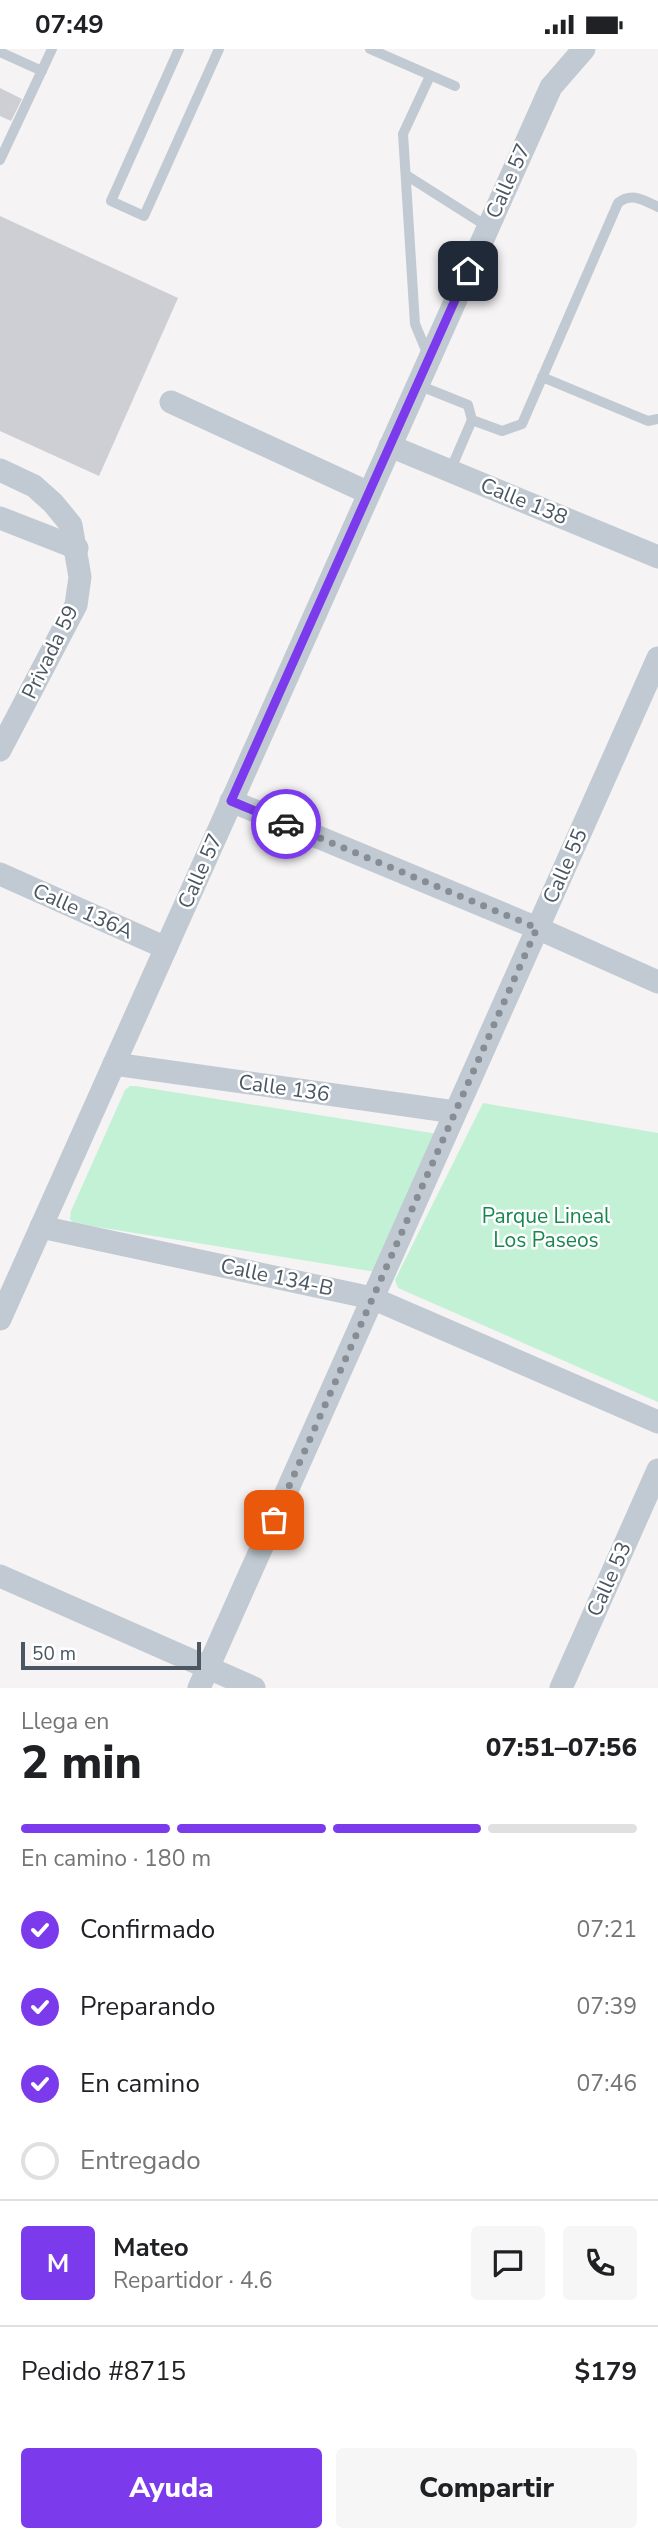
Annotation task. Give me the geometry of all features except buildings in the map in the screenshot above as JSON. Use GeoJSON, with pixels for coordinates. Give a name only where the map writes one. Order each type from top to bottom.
{"type":"FeatureCollection","features":[{"type":"Feature","properties":{"kind":"street","name":"Calle 57"},"geometry":{"type":"LineString","coordinates":[[0,1318],[551,87],[584,49]]}},
{"type":"Feature","properties":{"kind":"street"},"geometry":{"type":"LineString","coordinates":[[171,403],[369,493]]}},
{"type":"Feature","properties":{"kind":"street","name":"Calle 138"},"geometry":{"type":"LineString","coordinates":[[390,446],[658,557]]}},
{"type":"Feature","properties":{"kind":"street","name":"Privada 59"},"geometry":{"type":"LineString","coordinates":[[0,470],[34,486],[71,525],[80,577],[76,605],[0,750]]}},
{"type":"Feature","properties":{"kind":"street"},"geometry":{"type":"LineString","coordinates":[[0,518],[77,548]]}},
{"type":"Feature","properties":{"kind":"street","name":"Calle 55"},"geometry":{"type":"LineString","coordinates":[[204,1678],[658,658]]}},
{"type":"Feature","properties":{"kind":"street"},"geometry":{"type":"LineString","coordinates":[[231,801],[537,928],[658,982]]}},
{"type":"Feature","properties":{"kind":"street","name":"Calle 136A"},"geometry":{"type":"LineString","coordinates":[[0,874],[166,948]]}},
{"type":"Feature","properties":{"kind":"street","name":"Calle 136"},"geometry":{"type":"LineString","coordinates":[[114,1064],[455,1112]]}},
{"type":"Feature","properties":{"kind":"street","name":"Calle 134-B"},"geometry":{"type":"LineString","coordinates":[[41,1227],[372,1297],[658,1422]]}},
{"type":"Feature","properties":{"kind":"street","name":"Calle 53"},"geometry":{"type":"LineString","coordinates":[[561,1688],[658,1470]]}},
{"type":"Feature","properties":{"kind":"street"},"geometry":{"type":"LineString","coordinates":[[0,1576],[204,1678],[254,1688]]}},
{"type":"Feature","properties":{"kind":"lane"},"geometry":{"type":"LineString","coordinates":[[0,160],[52,49]]}},
{"type":"Feature","properties":{"kind":"lane"},"geometry":{"type":"LineString","coordinates":[[179,49],[111,201],[144,216],[219,49]]}},
{"type":"Feature","properties":{"kind":"lane"},"geometry":{"type":"LineString","coordinates":[[370,49],[455,86]]}},
{"type":"Feature","properties":{"kind":"lane"},"geometry":{"type":"LineString","coordinates":[[1,56],[41,71]]}},
{"type":"Feature","properties":{"kind":"lane"},"geometry":{"type":"LineString","coordinates":[[429,358],[415,324],[403,134],[430,76]]}},
{"type":"Feature","properties":{"kind":"lane"},"geometry":{"type":"LineString","coordinates":[[406,176],[488,227]]}},
{"type":"Feature","properties":{"kind":"lane"},"geometry":{"type":"LineString","coordinates":[[472,420],[502,431],[522,424],[618,203],[626,197],[636,197],[658,207]]}},
{"type":"Feature","properties":{"kind":"lane"},"geometry":{"type":"LineString","coordinates":[[542,377],[648,421],[658,419]]}},
{"type":"Feature","properties":{"kind":"lane"},"geometry":{"type":"LineString","coordinates":[[418,385],[468,405],[472,420],[450,471]]}},
{"type":"Feature","properties":{"kind":"green space"},"geometry":{"type":"Polygon","coordinates":[[[130,1086],[438,1134],[376,1272],[73,1223],[70,1219],[71,1211],[125,1090],[130,1086]]]}},
{"type":"Feature","properties":{"kind":"green space","name":"Parque Lineal Los Paseos"},"geometry":{"type":"Polygon","coordinates":[[[483,1103],[658,1133],[658,1402],[398,1288],[395,1280],[483,1103]]]}},
{"type":"Feature","properties":{"kind":"way so far"},"geometry":{"type":"LineString","coordinates":[[274,1520],[537,928],[286,824]]}},
{"type":"Feature","properties":{"kind":"route"},"geometry":{"type":"LineString","coordinates":[[286,824],[231,801],[468,271]]}}]}
